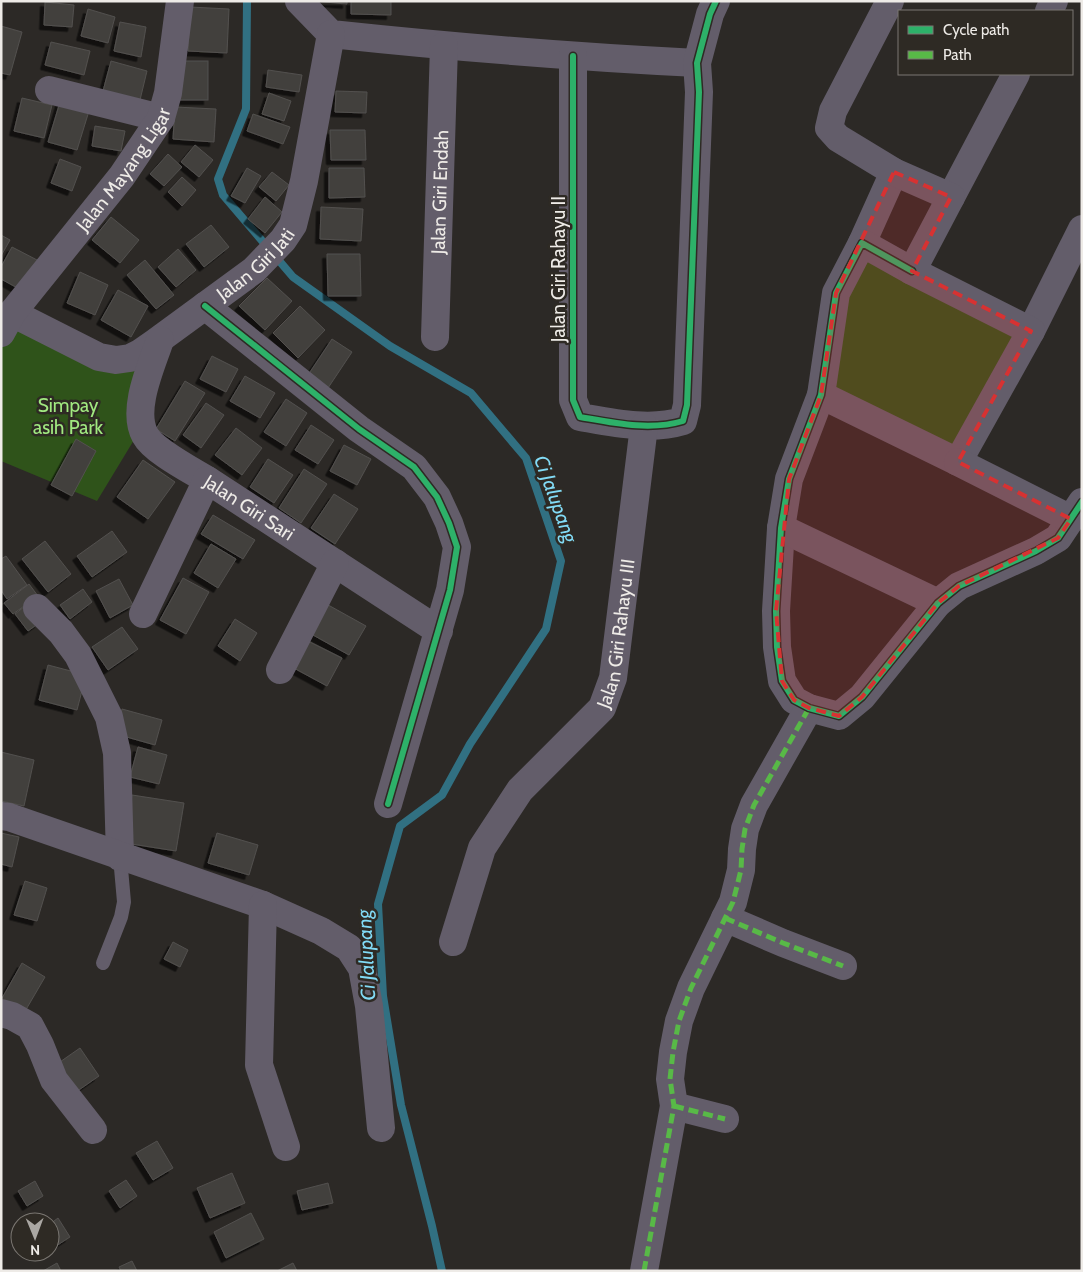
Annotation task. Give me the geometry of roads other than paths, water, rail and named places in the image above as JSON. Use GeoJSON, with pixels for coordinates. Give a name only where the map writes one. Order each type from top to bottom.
{"type":"FeatureCollection","features":[{"type":"Feature","properties":{"kind":"street","name":"Jalan Mayang Ligar"},"geometry":{"type":"LineString","coordinates":[[7,323],[122,176],[161,118],[168,93],[180,1]]}},
{"type":"Feature","properties":{"kind":"street"},"geometry":{"type":"LineString","coordinates":[[299,1],[331,34],[444,46],[697,63]]}},
{"type":"Feature","properties":{"kind":"street"},"geometry":{"type":"LineString","coordinates":[[644,426],[666,426],[683,421],[687,405],[699,92],[697,63],[710,14],[716,1]]}},
{"type":"Feature","properties":{"kind":"street"},"geometry":{"type":"LineString","coordinates":[[890,1],[833,111],[829,128],[838,138],[894,172],[951,198]]}},
{"type":"Feature","properties":{"kind":"street","name":"Jalan Giri Jati"},"geometry":{"type":"LineString","coordinates":[[7,323],[99,357],[116,360],[130,358],[160,340],[254,270],[282,240],[293,225],[304,181],[331,34]]}},
{"type":"Feature","properties":{"kind":"street","name":"Jalan Giri Endah"},"geometry":{"type":"LineString","coordinates":[[435,337],[444,46]]}},
{"type":"Feature","properties":{"kind":"street","name":"Jalan Giri Rahayu II"},"geometry":{"type":"LineString","coordinates":[[573,56],[573,400],[580,417],[644,426]]}},
{"type":"Feature","properties":{"kind":"street"},"geometry":{"type":"LineString","coordinates":[[912,271],[1015,75]]}},
{"type":"Feature","properties":{"kind":"street"},"geometry":{"type":"LineString","coordinates":[[49,90],[161,118]]}},
{"type":"Feature","properties":{"kind":"street"},"geometry":{"type":"LineString","coordinates":[[821,395],[958,462],[1076,510],[1058,538],[1036,551],[959,586],[938,603],[862,698],[839,716],[809,708],[794,700],[782,681],[776,610],[781,528],[789,479],[821,395],[836,293],[862,243],[894,172]]}},
{"type":"Feature","properties":{"kind":"street"},"geometry":{"type":"LineString","coordinates":[[958,462],[1031,331],[1082,229]]}},
{"type":"Feature","properties":{"kind":"street"},"geometry":{"type":"LineString","coordinates":[[862,243],[912,271],[1031,331]]}},
{"type":"Feature","properties":{"kind":"street"},"geometry":{"type":"LineString","coordinates":[[205,306],[359,429],[414,467],[437,497],[449,523],[457,547],[450,590],[388,804]]}},
{"type":"Feature","properties":{"kind":"street","name":"Jalan Giri Sari"},"geometry":{"type":"LineString","coordinates":[[160,340],[142,398],[140,415],[144,435],[156,448],[439,632]]}},
{"type":"Feature","properties":{"kind":"street","name":"Jalan Giri Rahayu III"},"geometry":{"type":"LineString","coordinates":[[453,942],[482,848],[520,790],[602,708],[613,678],[644,426]]}},
{"type":"Feature","properties":{"kind":"street"},"geometry":{"type":"LineString","coordinates":[[143,614],[207,480]]}},
{"type":"Feature","properties":{"kind":"street"},"geometry":{"type":"LineString","coordinates":[[781,528],[938,603]]}},
{"type":"Feature","properties":{"kind":"street"},"geometry":{"type":"LineString","coordinates":[[280,670],[335,563]]}},
{"type":"Feature","properties":{"kind":"street"},"geometry":{"type":"LineString","coordinates":[[37,608],[61,632],[78,655],[109,718],[117,753],[120,857]]}},
{"type":"Feature","properties":{"kind":"street"},"geometry":{"type":"LineString","coordinates":[[644,1271],[674,1106],[670,1079],[672,1052],[679,1020],[691,988],[733,902],[741,870],[742,849],[746,829],[754,804],[809,708]]}},
{"type":"Feature","properties":{"kind":"street"},"geometry":{"type":"LineString","coordinates":[[1,816],[263,906],[321,932],[349,948],[362,968],[369,1006],[381,1128]]}},
{"type":"Feature","properties":{"kind":"street"},"geometry":{"type":"LineString","coordinates":[[263,906],[259,1065],[286,1147]]}},
{"type":"Feature","properties":{"kind":"street"},"geometry":{"type":"LineString","coordinates":[[725,918],[843,966]]}},
{"type":"Feature","properties":{"kind":"street"},"geometry":{"type":"LineString","coordinates":[[1,1013],[12,1016],[30,1026],[54,1080],[93,1130]]}},
{"type":"Feature","properties":{"kind":"street"},"geometry":{"type":"LineString","coordinates":[[674,1106],[725,1119]]}},
{"type":"Feature","properties":{"kind":"lane"},"geometry":{"type":"LineString","coordinates":[[103,963],[124,902],[120,857]]}},
{"type":"Feature","properties":{"kind":"waterway","name":"Ci Jalupang"},"geometry":{"type":"LineString","coordinates":[[247,1],[246,109],[218,179],[223,195],[293,277],[390,346],[471,393],[526,458],[561,561],[546,629],[470,744],[442,795],[400,826],[378,904],[383,996],[401,1105],[442,1271]]}},
{"type":"Feature","properties":{"kind":"park label","name":"Simpay asih Park"},"geometry":{"type":"Point","coordinates":[68,416]}}]}
